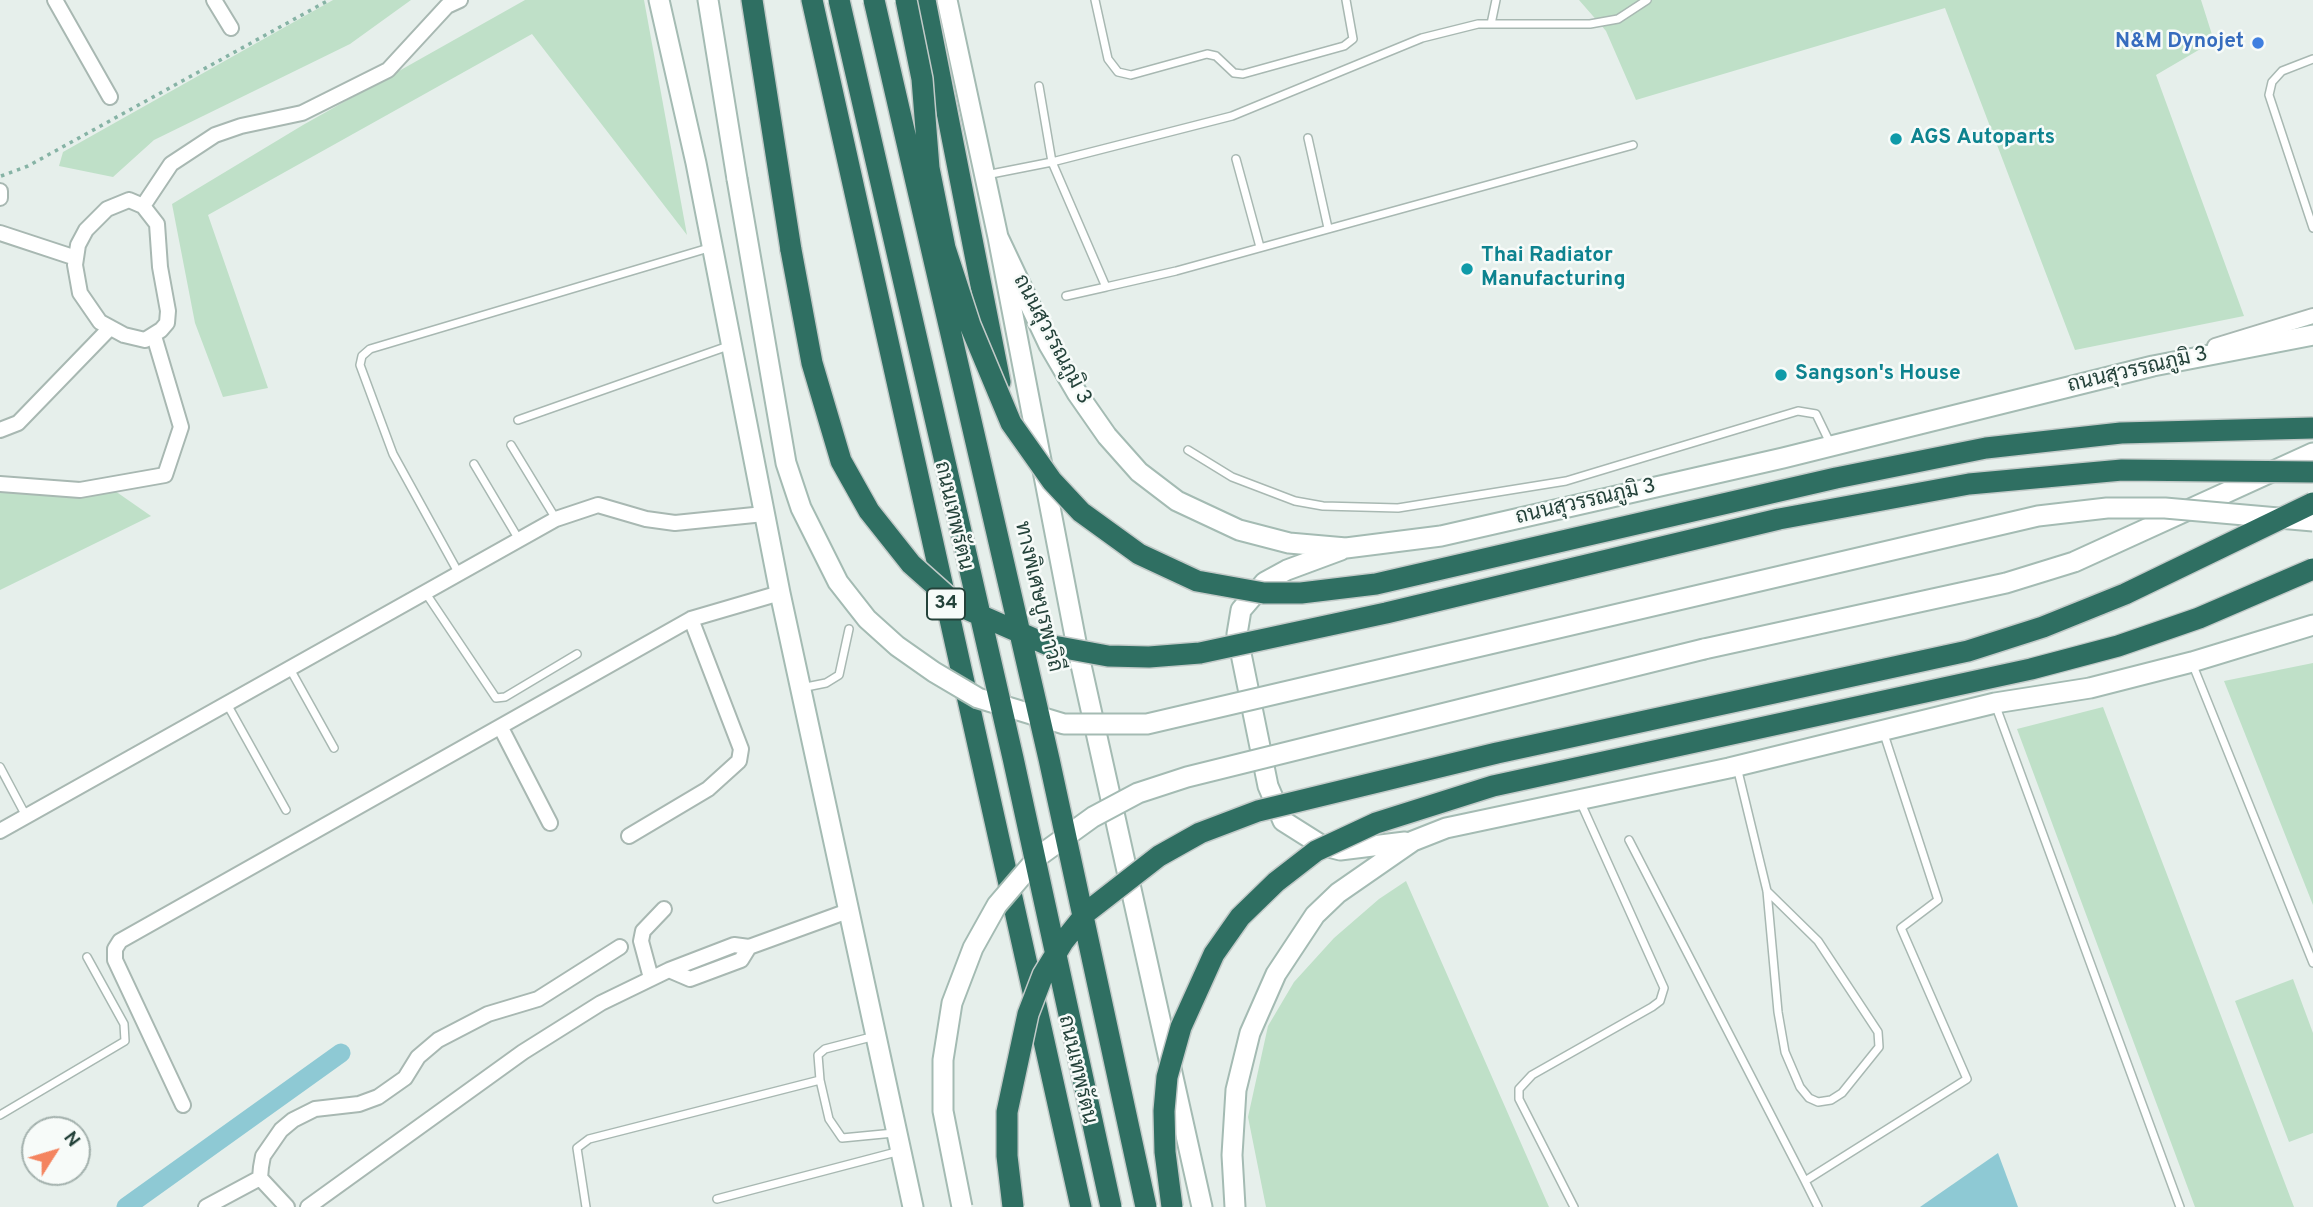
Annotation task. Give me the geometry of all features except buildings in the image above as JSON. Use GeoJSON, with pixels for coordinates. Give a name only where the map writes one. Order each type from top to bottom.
{"type":"FeatureCollection","features":[{"type":"Feature","properties":{"kind":"highway"},"geometry":{"type":"LineString","coordinates":[[752,0],[811,362],[841,461],[869,511],[911,564],[957,605],[1048,645],[1108,656],[1149,657],[1200,653],[1386,613],[1779,519],[1969,484],[2122,470],[2313,472]]}},
{"type":"Feature","properties":{"kind":"highway","name":"ถนนเทพรัตน"},"geometry":{"type":"LineString","coordinates":[[811,0],[1081,1207]]}},
{"type":"Feature","properties":{"kind":"highway"},"geometry":{"type":"LineString","coordinates":[[839,0],[1013,758],[1111,1207]]}},
{"type":"Feature","properties":{"kind":"highway","name":"ทางพิเศษบูรพาวิถี"},"geometry":{"type":"LineString","coordinates":[[875,0],[1049,759],[1144,1197]]}},
{"type":"Feature","properties":{"kind":"highway"},"geometry":{"type":"LineString","coordinates":[[906,0],[922,79],[929,168],[945,248],[967,316],[1011,423],[1028,451],[1081,512],[1139,554],[1197,581],[1232,590],[1276,593],[1376,584],[1822,481],[1986,448],[2122,433],[2313,428]]}},
{"type":"Feature","properties":{"kind":"highway"},"geometry":{"type":"LineString","coordinates":[[925,0],[982,302],[1011,423]]}},
{"type":"Feature","properties":{"kind":"highway"},"geometry":{"type":"LineString","coordinates":[[1013,1207],[1007,1156],[1007,1112],[1028,1014],[1043,975],[1063,942],[1087,912],[1138,871],[1200,833],[1258,811],[1497,753],[1968,651],[2043,627],[2124,594],[2313,503]]}},
{"type":"Feature","properties":{"kind":"highway"},"geometry":{"type":"LineString","coordinates":[[1172,1207],[1165,1152],[1164,1111],[1167,1077],[1186,1015],[1214,954],[1240,917],[1276,882],[1316,851],[1376,823],[1493,786],[2031,669],[2118,646],[2199,618],[2313,569]]}},
{"type":"Feature","properties":{"kind":"main road"},"geometry":{"type":"LineString","coordinates":[[659,0],[732,345],[780,593],[913,1207]]}},
{"type":"Feature","properties":{"kind":"main road"},"geometry":{"type":"LineString","coordinates":[[708,0],[786,463],[801,508],[838,582],[867,619],[897,646],[978,698],[1064,724],[1147,724],[2038,516],[2106,508],[2165,508],[2313,521]]}},
{"type":"Feature","properties":{"kind":"main road"},"geometry":{"type":"LineString","coordinates":[[947,0],[986,176],[1077,647],[1202,1207]]}},
{"type":"Feature","properties":{"kind":"main road","name":"ถนนสุวรรณภูมิ 3"},"geometry":{"type":"LineString","coordinates":[[998,237],[1049,345],[1077,393],[1107,436],[1139,471],[1177,501],[1239,530],[1289,543],[1346,548],[1441,536],[1831,446],[2153,366],[2313,335]]}},
{"type":"Feature","properties":{"kind":"main road"},"geometry":{"type":"LineString","coordinates":[[962,1207],[950,1158],[943,1111],[943,1060],[952,1003],[973,948],[997,905],[1039,856],[1093,817],[1138,793],[1186,777],[1704,649],[2006,583],[2074,562],[2313,453]]}},
{"type":"Feature","properties":{"kind":"main road"},"geometry":{"type":"LineString","coordinates":[[1346,548],[1287,570],[1265,582],[1241,610],[1237,635],[1268,786],[1283,821],[1321,845],[1340,850],[1413,841]]}},
{"type":"Feature","properties":{"kind":"main road"},"geometry":{"type":"LineString","coordinates":[[1235,1207],[1232,1155],[1236,1090],[1250,1033],[1276,974],[1323,908],[1373,867],[1413,841],[1446,828],[1737,766],[1994,703],[2090,688],[2192,662],[2313,625]]}},
{"type":"Feature","properties":{"kind":"street"},"geometry":{"type":"LineString","coordinates":[[55,0],[110,97]]}},
{"type":"Feature","properties":{"kind":"street"},"geometry":{"type":"LineString","coordinates":[[214,0],[230,28]]}},
{"type":"Feature","properties":{"kind":"street"},"geometry":{"type":"LineString","coordinates":[[143,206],[171,164],[215,135],[241,125],[303,113],[388,70],[446,6],[460,0]]}},
{"type":"Feature","properties":{"kind":"street"},"geometry":{"type":"LineString","coordinates":[[0,191],[0,198]]}},
{"type":"Feature","properties":{"kind":"street"},"geometry":{"type":"LineString","coordinates":[[129,200],[143,206],[158,224],[167,323],[154,336],[145,340],[134,339],[109,329],[89,310],[80,293],[76,258],[78,245],[86,230],[107,209],[129,200]]}},
{"type":"Feature","properties":{"kind":"street"},"geometry":{"type":"LineString","coordinates":[[0,233],[76,258]]}},
{"type":"Feature","properties":{"kind":"street"},"geometry":{"type":"LineString","coordinates":[[2153,366],[2313,316]]}},
{"type":"Feature","properties":{"kind":"street"},"geometry":{"type":"LineString","coordinates":[[0,430],[18,423],[109,329]]}},
{"type":"Feature","properties":{"kind":"street"},"geometry":{"type":"LineString","coordinates":[[0,484],[80,490],[165,474],[181,427],[154,336]]}},
{"type":"Feature","properties":{"kind":"street"},"geometry":{"type":"LineString","coordinates":[[0,831],[556,519],[598,505],[646,519],[675,523],[764,514]]}},
{"type":"Feature","properties":{"kind":"street"},"geometry":{"type":"LineString","coordinates":[[183,1105],[115,960],[115,950],[120,941],[691,619],[780,593]]}},
{"type":"Feature","properties":{"kind":"street"},"geometry":{"type":"LineString","coordinates":[[629,836],[708,789],[739,761],[741,749],[691,619]]}},
{"type":"Feature","properties":{"kind":"street"},"geometry":{"type":"LineString","coordinates":[[501,728],[550,823]]}},
{"type":"Feature","properties":{"kind":"street"},"geometry":{"type":"LineString","coordinates":[[652,978],[641,941],[643,932],[664,909]]}},
{"type":"Feature","properties":{"kind":"street"},"geometry":{"type":"LineString","coordinates":[[308,1207],[566,1024],[669,970],[734,944],[749,947],[848,911]]}},
{"type":"Feature","properties":{"kind":"street"},"geometry":{"type":"LineString","coordinates":[[260,1178],[263,1156],[281,1130],[293,1120],[315,1109],[359,1104],[378,1097],[405,1078],[418,1057],[438,1040],[488,1014],[538,999],[620,947]]}},
{"type":"Feature","properties":{"kind":"street"},"geometry":{"type":"LineString","coordinates":[[206,1207],[260,1178]]}},
{"type":"Feature","properties":{"kind":"street"},"geometry":{"type":"LineString","coordinates":[[260,1178],[287,1207]]}},
{"type":"Feature","properties":{"kind":"lane"},"geometry":{"type":"LineString","coordinates":[[1095,0],[1108,59],[1118,72],[1131,75],[1207,54],[1216,56],[1234,73],[1243,74],[1344,46],[1353,39],[1346,0]]}},
{"type":"Feature","properties":{"kind":"lane"},"geometry":{"type":"LineString","coordinates":[[1491,24],[1496,0]]}},
{"type":"Feature","properties":{"kind":"lane"},"geometry":{"type":"LineString","coordinates":[[986,176],[1232,116],[1422,38],[1478,24],[1590,24],[1618,19],[1647,0]]}},
{"type":"Feature","properties":{"kind":"lane"},"geometry":{"type":"LineString","coordinates":[[2313,59],[2282,71],[2272,82],[2269,94],[2313,228]]}},
{"type":"Feature","properties":{"kind":"lane"},"geometry":{"type":"LineString","coordinates":[[1039,86],[1052,162],[1106,287]]}},
{"type":"Feature","properties":{"kind":"lane"},"geometry":{"type":"LineString","coordinates":[[1308,138],[1328,229]]}},
{"type":"Feature","properties":{"kind":"lane"},"geometry":{"type":"LineString","coordinates":[[1066,296],[1328,229],[1633,145]]}},
{"type":"Feature","properties":{"kind":"lane"},"geometry":{"type":"LineString","coordinates":[[1236,159],[1260,247]]}},
{"type":"Feature","properties":{"kind":"lane"},"geometry":{"type":"LineString","coordinates":[[458,572],[394,454],[360,365],[362,356],[370,349],[712,247]]}},
{"type":"Feature","properties":{"kind":"lane"},"geometry":{"type":"LineString","coordinates":[[518,420],[732,345]]}},
{"type":"Feature","properties":{"kind":"lane"},"geometry":{"type":"LineString","coordinates":[[1188,450],[1232,477],[1295,501],[1323,506],[1398,508],[1566,481],[1798,411],[1816,414],[1831,446]]}},
{"type":"Feature","properties":{"kind":"lane"},"geometry":{"type":"LineString","coordinates":[[511,445],[556,519]]}},
{"type":"Feature","properties":{"kind":"lane"},"geometry":{"type":"LineString","coordinates":[[474,464],[518,538]]}},
{"type":"Feature","properties":{"kind":"lane"},"geometry":{"type":"LineString","coordinates":[[425,591],[496,698],[505,697],[578,654]]}},
{"type":"Feature","properties":{"kind":"lane"},"geometry":{"type":"LineString","coordinates":[[801,688],[826,683],[839,676],[849,629]]}},
{"type":"Feature","properties":{"kind":"lane"},"geometry":{"type":"LineString","coordinates":[[2192,662],[2313,963]]}},
{"type":"Feature","properties":{"kind":"lane"},"geometry":{"type":"LineString","coordinates":[[290,668],[334,748]]}},
{"type":"Feature","properties":{"kind":"lane"},"geometry":{"type":"LineString","coordinates":[[1994,703],[2180,1207]]}},
{"type":"Feature","properties":{"kind":"lane"},"geometry":{"type":"LineString","coordinates":[[226,704],[286,810]]}},
{"type":"Feature","properties":{"kind":"lane"},"geometry":{"type":"LineString","coordinates":[[1805,1181],[1967,1079],[1902,928],[1938,900],[1883,730]]}},
{"type":"Feature","properties":{"kind":"lane"},"geometry":{"type":"LineString","coordinates":[[1737,766],[1767,891],[1778,1012],[1786,1052],[1800,1087],[1809,1097],[1818,1102],[1831,1100],[1842,1093],[1879,1047],[1878,1032],[1818,941],[1767,891]]}},
{"type":"Feature","properties":{"kind":"lane"},"geometry":{"type":"LineString","coordinates":[[0,767],[26,816]]}},
{"type":"Feature","properties":{"kind":"lane"},"geometry":{"type":"LineString","coordinates":[[1574,1207],[1519,1100],[1519,1089],[1532,1075],[1660,1002],[1664,988],[1579,799]]}},
{"type":"Feature","properties":{"kind":"lane"},"geometry":{"type":"LineString","coordinates":[[1629,840],[1818,1207]]}},
{"type":"Feature","properties":{"kind":"lane"},"geometry":{"type":"LineString","coordinates":[[0,1115],[125,1041],[124,1024],[87,957]]}},
{"type":"Feature","properties":{"kind":"lane"},"geometry":{"type":"LineString","coordinates":[[875,1035],[825,1049],[818,1055],[820,1080],[829,1119],[842,1138],[899,1141]]}},
{"type":"Feature","properties":{"kind":"lane"},"geometry":{"type":"LineString","coordinates":[[586,1207],[576,1148],[589,1139],[820,1080]]}},
{"type":"Feature","properties":{"kind":"lane"},"geometry":{"type":"LineString","coordinates":[[717,1199],[899,1141]]}},
{"type":"Feature","properties":{"kind":"path"},"geometry":{"type":"LineString","coordinates":[[0,176],[28,166],[329,0]]}},
{"type":"Feature","properties":{"kind":"green space"},"geometry":{"type":"Polygon","coordinates":[[[333,0],[411,0],[350,44],[154,140],[113,177],[59,166],[63,152],[333,0]]]}},
{"type":"Feature","properties":{"kind":"green space"},"geometry":{"type":"Polygon","coordinates":[[[525,0],[644,0],[687,235],[532,34],[208,215],[268,388],[223,397],[195,323],[172,204],[303,125],[525,0]]]}},
{"type":"Feature","properties":{"kind":"green space"},"geometry":{"type":"Polygon","coordinates":[[[1579,0],[2201,0],[2214,41],[2156,75],[2244,316],[2075,350],[1945,8],[1636,100],[1606,31],[1579,0]]]}},
{"type":"Feature","properties":{"kind":"green space"},"geometry":{"type":"Polygon","coordinates":[[[105,484],[151,516],[0,590],[0,487],[105,484]]]}},
{"type":"Feature","properties":{"kind":"green space"},"geometry":{"type":"Polygon","coordinates":[[[2313,663],[2313,905],[2224,681],[2313,663]]]}},
{"type":"Feature","properties":{"kind":"green space"},"geometry":{"type":"Polygon","coordinates":[[[2103,707],[2294,1207],[2195,1207],[2017,729],[2103,707]]]}},
{"type":"Feature","properties":{"kind":"green space"},"geometry":{"type":"Polygon","coordinates":[[[1406,881],[1549,1207],[1266,1207],[1248,1117],[1268,1026],[1294,982],[1334,938],[1379,899],[1406,881]]]}},
{"type":"Feature","properties":{"kind":"green space"},"geometry":{"type":"Polygon","coordinates":[[[2293,979],[2313,1033],[2313,1133],[2289,1142],[2235,1001],[2293,979]]]}},
{"type":"Feature","properties":{"kind":"water"},"geometry":{"type":"Polygon","coordinates":[[[1998,1153],[2018,1207],[1920,1207],[1998,1153]]]}},
{"type":"Feature","properties":{"kind":"waterway"},"geometry":{"type":"LineString","coordinates":[[126,1207],[341,1053]]}},
{"type":"Feature","properties":{"kind":"place","name":"N&M Dynojet"},"geometry":{"type":"Point","coordinates":[2258,43]}},
{"type":"Feature","properties":{"kind":"place","name":"AGS Autoparts"},"geometry":{"type":"Point","coordinates":[1896,139]}},
{"type":"Feature","properties":{"kind":"place","name":"Thai Radiator Manufacturing"},"geometry":{"type":"Point","coordinates":[1467,269]}},
{"type":"Feature","properties":{"kind":"place","name":"Sangson's House"},"geometry":{"type":"Point","coordinates":[1781,375]}}]}
